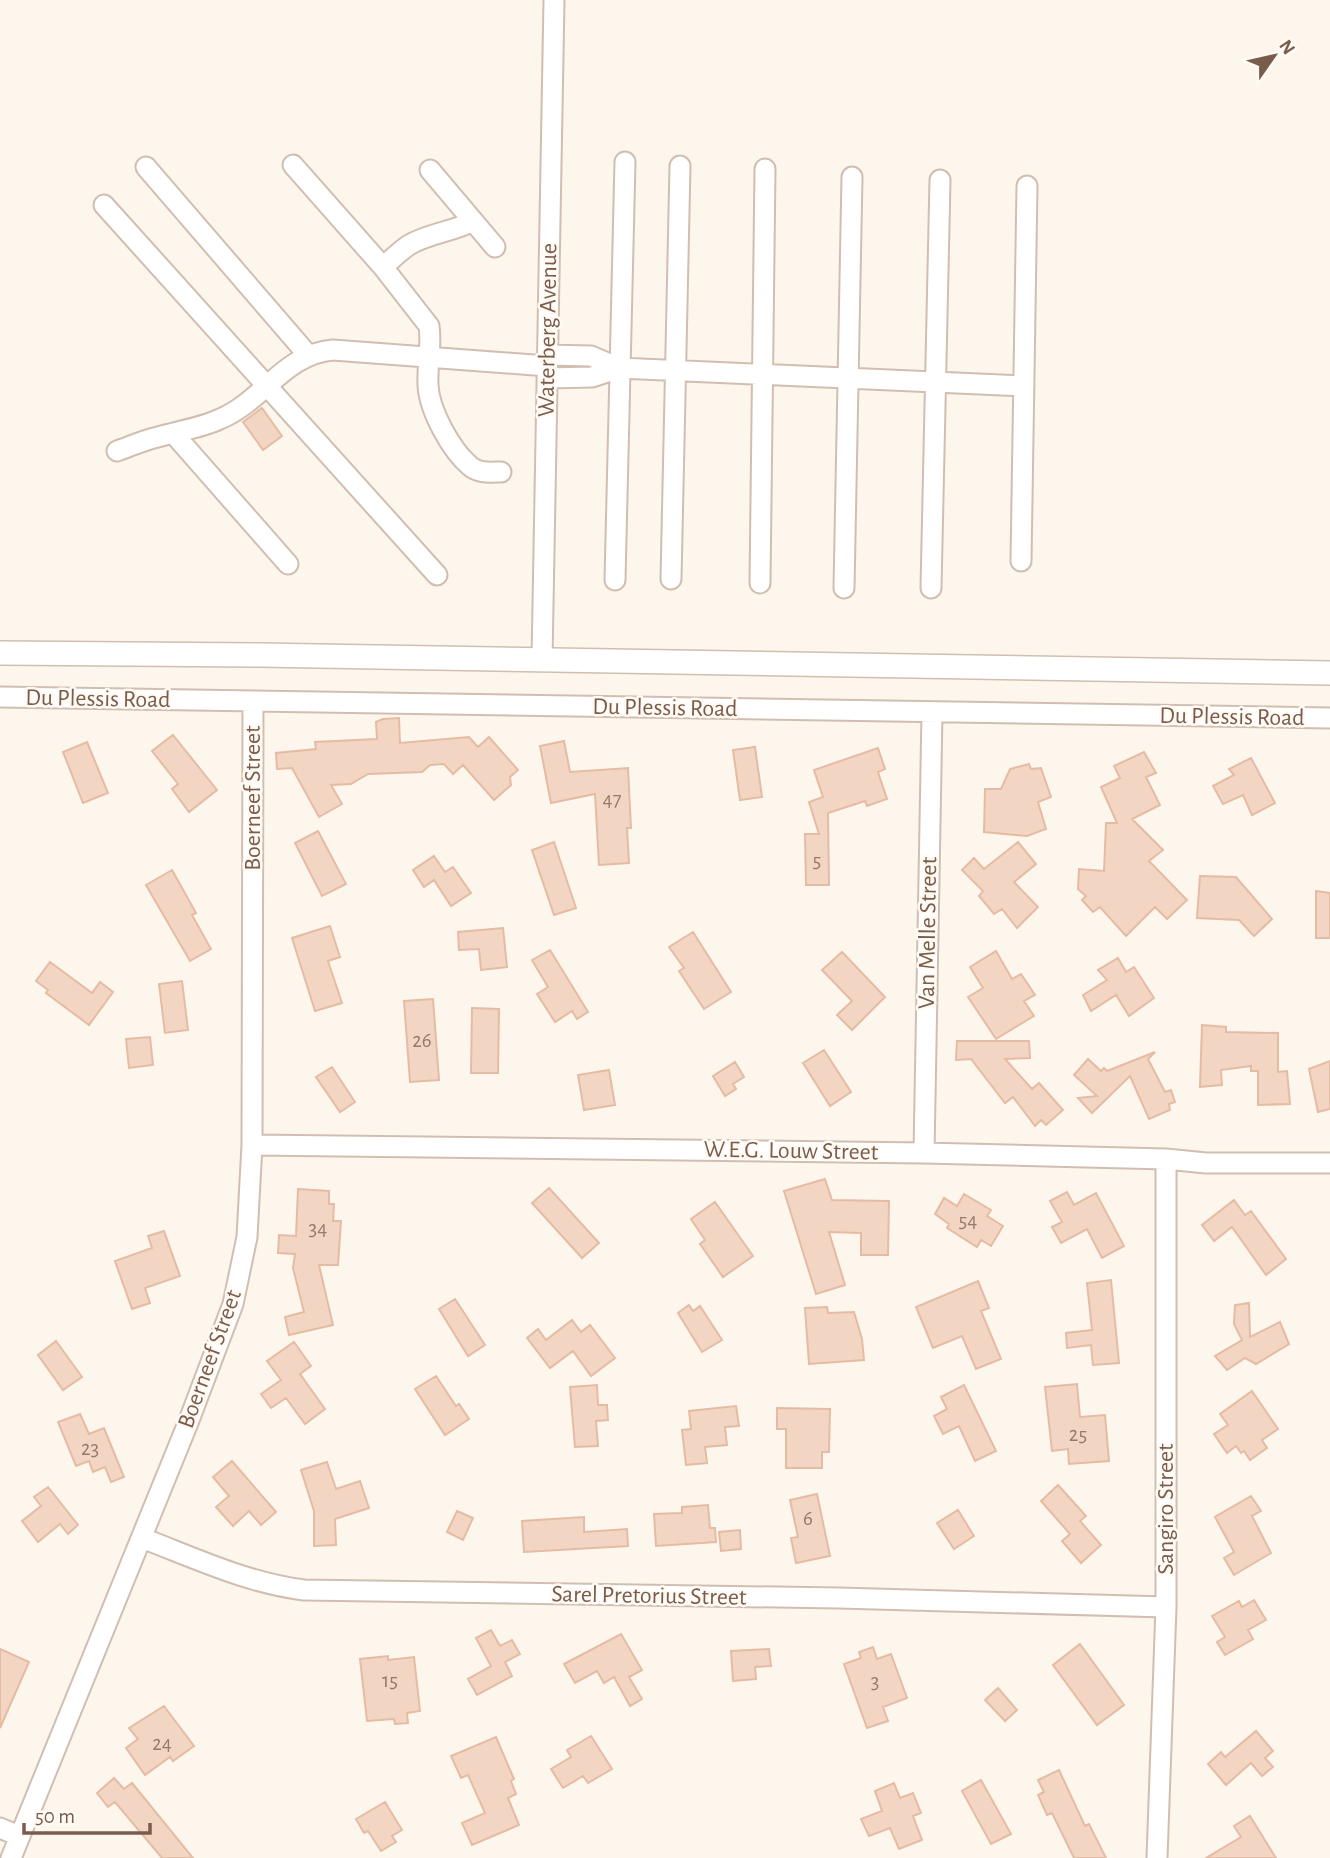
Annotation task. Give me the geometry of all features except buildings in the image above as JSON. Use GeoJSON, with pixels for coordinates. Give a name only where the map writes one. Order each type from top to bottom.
{"type":"FeatureCollection","features":[{"type":"Feature","properties":{"kind":"street","name":"Waterberg Avenue"},"geometry":{"type":"LineString","coordinates":[[542,660],[554,0]]}},
{"type":"Feature","properties":{"kind":"street"},"geometry":{"type":"LineString","coordinates":[[615,580],[625,162]]}},
{"type":"Feature","properties":{"kind":"street"},"geometry":{"type":"LineString","coordinates":[[293,165],[383,267],[429,326],[428,387],[432,409],[449,440],[471,467],[483,472],[501,472]]}},
{"type":"Feature","properties":{"kind":"street"},"geometry":{"type":"LineString","coordinates":[[671,579],[680,166]]}},
{"type":"Feature","properties":{"kind":"street"},"geometry":{"type":"LineString","coordinates":[[146,167],[308,355]]}},
{"type":"Feature","properties":{"kind":"street"},"geometry":{"type":"LineString","coordinates":[[430,170],[495,247]]}},
{"type":"Feature","properties":{"kind":"street"},"geometry":{"type":"LineString","coordinates":[[760,583],[765,170]]}},
{"type":"Feature","properties":{"kind":"street"},"geometry":{"type":"LineString","coordinates":[[844,589],[852,177]]}},
{"type":"Feature","properties":{"kind":"street"},"geometry":{"type":"LineString","coordinates":[[931,588],[940,180]]}},
{"type":"Feature","properties":{"kind":"street"},"geometry":{"type":"LineString","coordinates":[[1021,561],[1027,186]]}},
{"type":"Feature","properties":{"kind":"street"},"geometry":{"type":"LineString","coordinates":[[104,205],[438,575]]}},
{"type":"Feature","properties":{"kind":"street"},"geometry":{"type":"LineString","coordinates":[[383,267],[409,245],[432,235],[458,229],[473,220]]}},
{"type":"Feature","properties":{"kind":"street"},"geometry":{"type":"LineString","coordinates":[[117,452],[221,419],[308,355],[333,350],[547,366],[592,356],[619,368],[1024,386]]}},
{"type":"Feature","properties":{"kind":"street"},"geometry":{"type":"LineString","coordinates":[[173,433],[288,564]]}},
{"type":"Feature","properties":{"kind":"street","name":"Du Plessis Road"},"geometry":{"type":"LineString","coordinates":[[0,653],[1330,673]]}},
{"type":"Feature","properties":{"kind":"street","name":"Du Plessis Road"},"geometry":{"type":"LineString","coordinates":[[0,697],[1330,718]]}},
{"type":"Feature","properties":{"kind":"street","name":"Boerneef Street"},"geometry":{"type":"LineString","coordinates":[[11,1858],[142,1538],[233,1304],[247,1237],[252,1145],[253,701]]}},
{"type":"Feature","properties":{"kind":"street","name":"Van Melle Street"},"geometry":{"type":"LineString","coordinates":[[924,1153],[932,713]]}},
{"type":"Feature","properties":{"kind":"street","name":"W.E.G. Louw Street"},"geometry":{"type":"LineString","coordinates":[[252,1145],[924,1153],[1166,1159],[1206,1163],[1330,1163]]}},
{"type":"Feature","properties":{"kind":"street","name":"Sangiro Street"},"geometry":{"type":"LineString","coordinates":[[1157,1858],[1166,1607],[1166,1159]]}},
{"type":"Feature","properties":{"kind":"street","name":"Sarel Pretorius Street"},"geometry":{"type":"LineString","coordinates":[[142,1538],[250,1579],[304,1590],[1166,1607]]}},
{"type":"Feature","properties":{"kind":"street"},"geometry":{"type":"LineString","coordinates":[[0,1828],[19,1836]]}}]}
